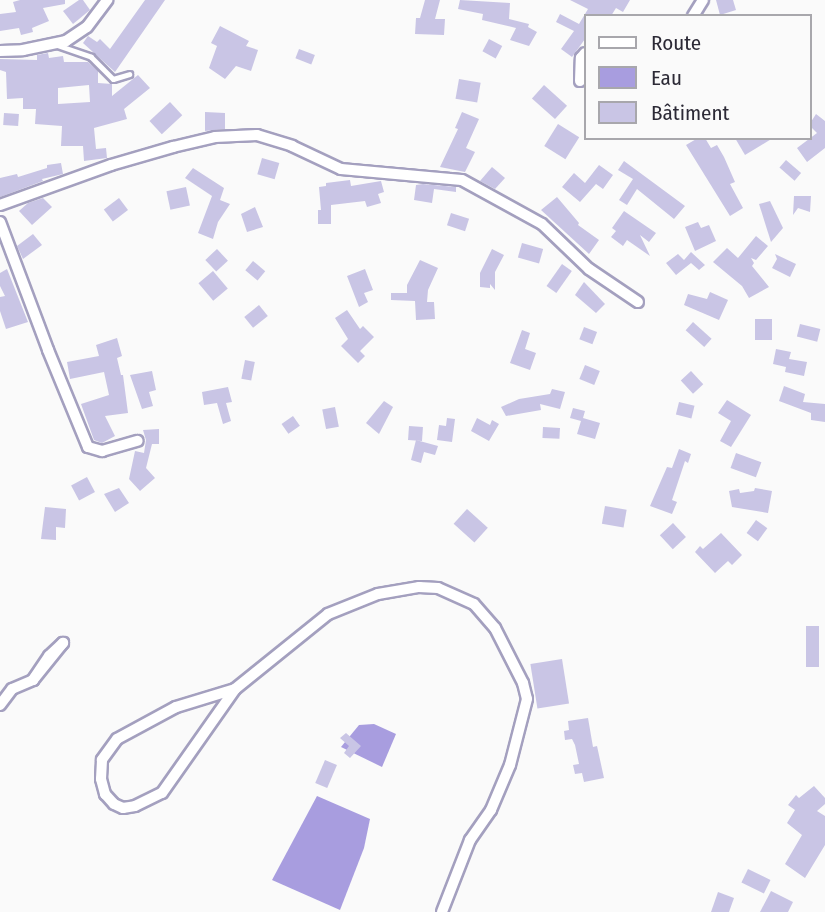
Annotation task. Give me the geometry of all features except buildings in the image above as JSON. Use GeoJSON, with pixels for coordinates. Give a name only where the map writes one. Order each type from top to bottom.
{"type":"FeatureCollection","features":[{"type":"Feature","properties":{"kind":"street"},"geometry":{"type":"LineString","coordinates":[[0,51],[66,41],[87,27],[107,0]]}},
{"type":"Feature","properties":{"kind":"street"},"geometry":{"type":"LineString","coordinates":[[580,81],[581,58],[584,54]]}},
{"type":"Feature","properties":{"kind":"street"},"geometry":{"type":"LineString","coordinates":[[0,205],[161,150],[215,137],[257,135],[292,146],[341,169],[462,180],[542,224],[589,269],[638,302]]}},
{"type":"Feature","properties":{"kind":"street"},"geometry":{"type":"LineString","coordinates":[[0,222],[88,447],[102,451],[138,442]]}},
{"type":"Feature","properties":{"kind":"street"},"geometry":{"type":"LineString","coordinates":[[235,688],[176,707],[117,739],[102,760],[101,779],[105,794],[114,804],[124,808],[135,806],[162,793],[235,688],[306,630],[351,603],[378,594],[429,586],[474,604],[500,638],[523,683],[527,699],[510,765],[491,810],[470,840],[442,912]]}},
{"type":"Feature","properties":{"kind":"street"},"geometry":{"type":"LineString","coordinates":[[0,705],[12,689],[33,680]]}},
{"type":"Feature","properties":{"kind":"lane"},"geometry":{"type":"LineString","coordinates":[[54,44],[91,57],[113,79],[129,74]]}},
{"type":"Feature","properties":{"kind":"water"},"geometry":{"type":"Polygon","coordinates":[[[374,724],[396,734],[382,767],[341,747],[359,725],[374,724]]]}},
{"type":"Feature","properties":{"kind":"water"},"geometry":{"type":"Polygon","coordinates":[[[317,796],[370,819],[364,848],[340,910],[272,880],[317,796]]]}}]}
